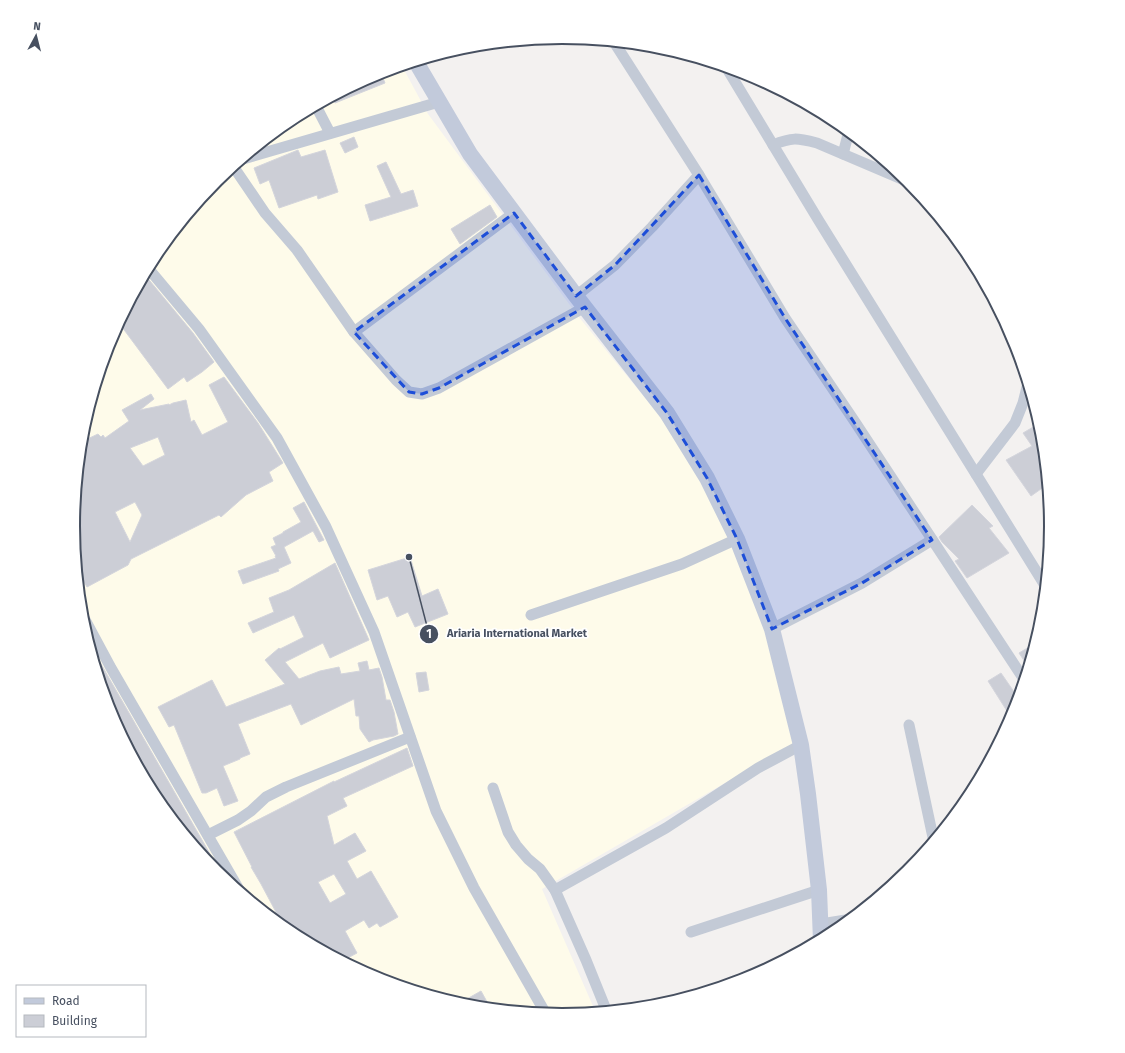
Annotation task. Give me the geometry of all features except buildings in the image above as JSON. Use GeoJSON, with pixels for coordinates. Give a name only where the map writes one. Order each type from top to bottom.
{"type":"FeatureCollection","features":[{"type":"Feature","properties":{"kind":"main road"},"geometry":{"type":"LineString","coordinates":[[418,66],[470,154],[668,413],[707,478],[737,539],[772,629],[801,745],[819,890],[821,934]]}},
{"type":"Feature","properties":{"kind":"street"},"geometry":{"type":"LineString","coordinates":[[617,47],[699,175],[785,318],[860,429],[1021,675]]}},
{"type":"Feature","properties":{"kind":"street"},"geometry":{"type":"LineString","coordinates":[[731,75],[819,221],[1042,580]]}},
{"type":"Feature","properties":{"kind":"street"},"geometry":{"type":"LineString","coordinates":[[255,155],[439,102]]}},
{"type":"Feature","properties":{"kind":"street"},"geometry":{"type":"LineString","coordinates":[[318,111],[330,133]]}},
{"type":"Feature","properties":{"kind":"street"},"geometry":{"type":"LineString","coordinates":[[843,154],[847,137]]}},
{"type":"Feature","properties":{"kind":"street"},"geometry":{"type":"LineString","coordinates":[[773,145],[786,140],[802,140],[817,143],[894,176]]}},
{"type":"Feature","properties":{"kind":"street"},"geometry":{"type":"LineString","coordinates":[[236,171],[265,213],[297,250],[354,332],[396,380],[409,392],[422,394],[439,388],[581,301],[652,227],[699,175]]}},
{"type":"Feature","properties":{"kind":"street"},"geometry":{"type":"LineString","coordinates":[[354,332],[514,213]]}},
{"type":"Feature","properties":{"kind":"street"},"geometry":{"type":"LineString","coordinates":[[152,273],[199,329],[277,438],[326,527],[374,632],[436,811],[474,888],[543,1008]]}},
{"type":"Feature","properties":{"kind":"street"},"geometry":{"type":"LineString","coordinates":[[976,474],[1015,423],[1026,391]]}},
{"type":"Feature","properties":{"kind":"street"},"geometry":{"type":"LineString","coordinates":[[531,615],[682,564],[737,539]]}},
{"type":"Feature","properties":{"kind":"street"},"geometry":{"type":"LineString","coordinates":[[772,629],[862,583],[932,540]]}},
{"type":"Feature","properties":{"kind":"street"},"geometry":{"type":"LineString","coordinates":[[91,630],[233,879]]}},
{"type":"Feature","properties":{"kind":"street"},"geometry":{"type":"LineString","coordinates":[[909,725],[933,835]]}},
{"type":"Feature","properties":{"kind":"street"},"geometry":{"type":"LineString","coordinates":[[208,835],[238,820],[251,811],[266,797],[410,737]]}},
{"type":"Feature","properties":{"kind":"street"},"geometry":{"type":"LineString","coordinates":[[554,890],[666,828],[758,768],[801,745]]}},
{"type":"Feature","properties":{"kind":"street"},"geometry":{"type":"LineString","coordinates":[[493,788],[508,832],[516,846],[528,860],[540,869],[554,890],[586,960],[605,1007]]}},
{"type":"Feature","properties":{"kind":"street"},"geometry":{"type":"LineString","coordinates":[[691,932],[819,890]]}},
{"type":"Feature","properties":{"kind":"street"},"geometry":{"type":"LineString","coordinates":[[821,924],[840,921]]}},
{"type":"Feature","properties":{"kind":"highlighted area"},"geometry":{"type":"Polygon","coordinates":[[[699,175],[785,318],[932,540],[862,583],[772,629],[737,539],[707,478],[667,413],[585,307],[439,388],[422,394],[409,392],[354,332],[514,213],[576,296],[615,265],[699,175]]]}},
{"type":"Feature","properties":{"kind":"shaded area"},"geometry":{"type":"Polygon","coordinates":[[[405,71],[428,114],[578,316],[694,458],[756,588],[794,743],[542,889],[594,1008],[531,1008],[468,1000],[438,993],[378,972],[321,944],[294,928],[269,909],[221,868],[200,845],[161,795],[130,740],[117,711],[96,651],[89,621],[81,558],[80,526],[81,495],[89,432],[96,402],[117,342],[145,285],[161,258],[200,208],[221,185],[244,164],[294,125],[321,109],[349,94],[405,71]]]}},
{"type":"Feature","properties":{"kind":"place","name":"Ariaria International Market"},"geometry":{"type":"Point","coordinates":[409,557]}}]}
